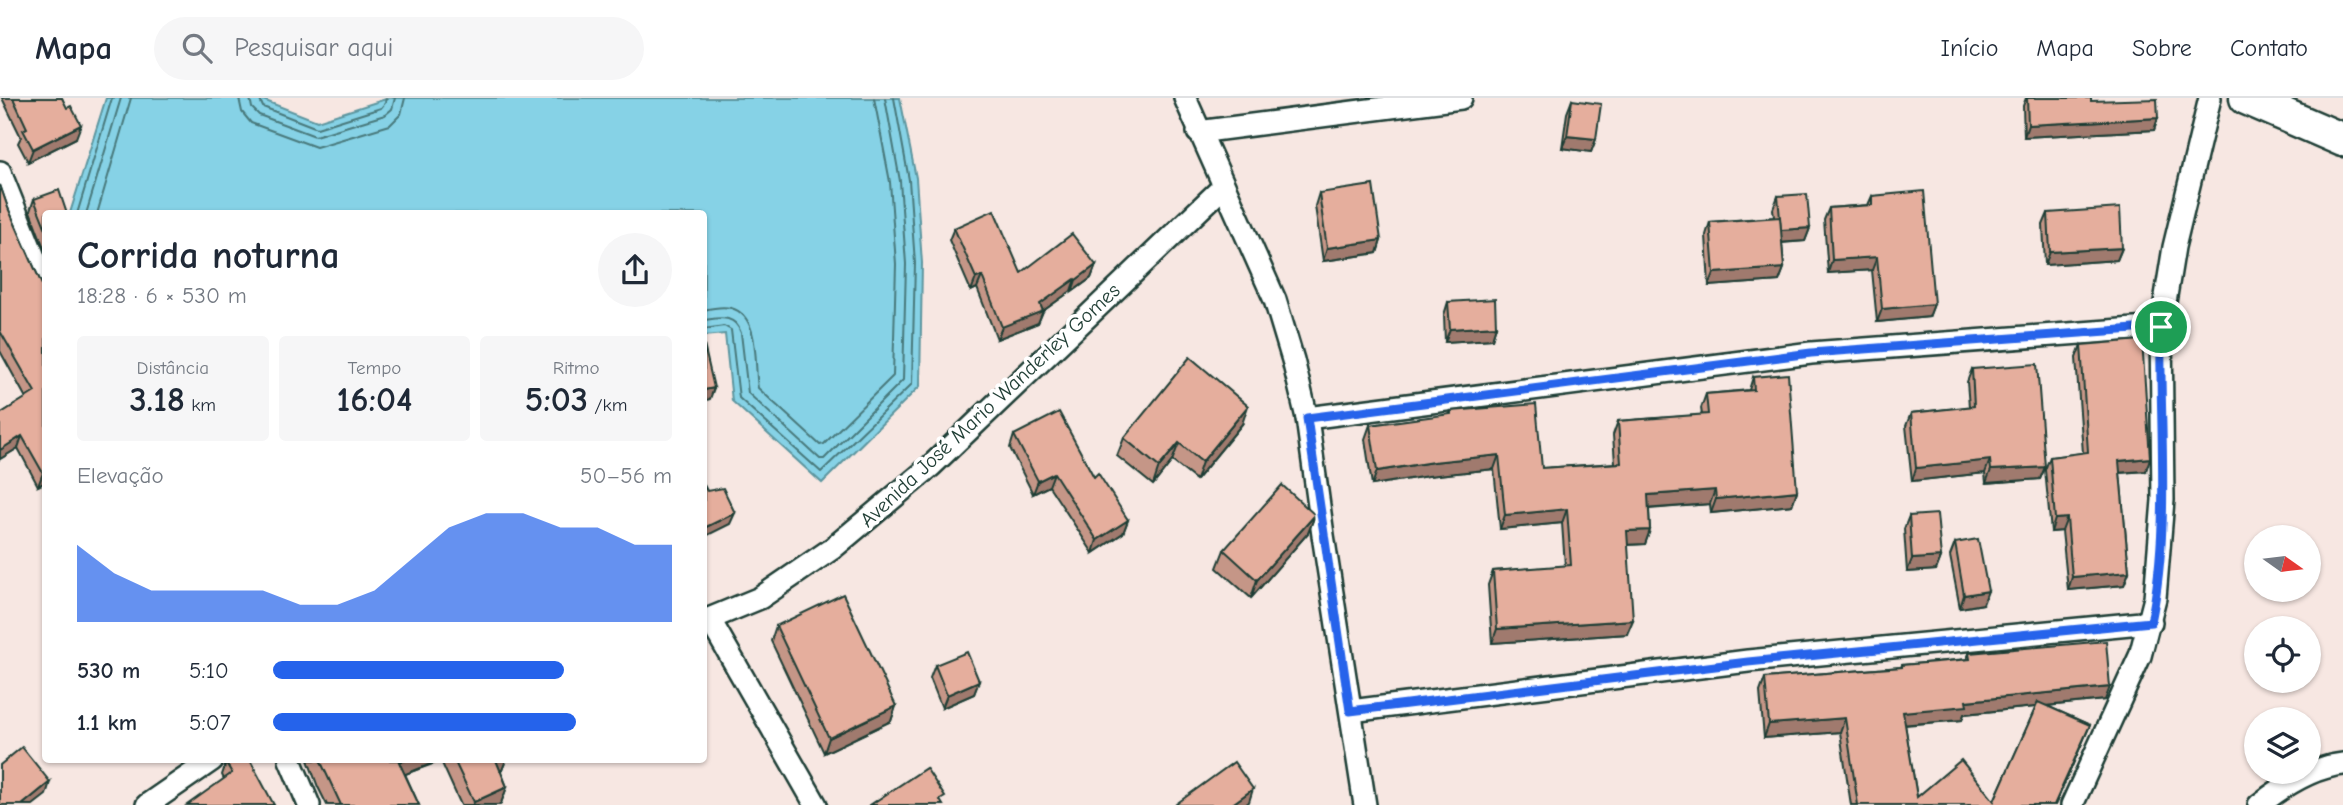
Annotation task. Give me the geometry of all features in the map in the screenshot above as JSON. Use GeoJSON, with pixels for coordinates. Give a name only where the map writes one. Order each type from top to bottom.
{"type":"FeatureCollection","features":[{"type":"Feature","properties":{"kind":"main road"},"geometry":{"type":"LineString","coordinates":[[2246,98],[2343,140]]}},
{"type":"Feature","properties":{"kind":"street"},"geometry":{"type":"LineString","coordinates":[[1185,98],[1278,309],[1307,418],[1365,805]]}},
{"type":"Feature","properties":{"kind":"street"},"geometry":{"type":"LineString","coordinates":[[1199,132],[1461,98]]}},
{"type":"Feature","properties":{"kind":"street"},"geometry":{"type":"LineString","coordinates":[[2072,805],[2140,656],[2151,622],[2158,573],[2163,500],[2161,327],[2176,236],[2210,98]]}},
{"type":"Feature","properties":{"kind":"street"},"geometry":{"type":"LineString","coordinates":[[0,172],[42,277]]}},
{"type":"Feature","properties":{"kind":"street","name":"Avenida José Mario Wanderley Gomes"},"geometry":{"type":"LineString","coordinates":[[707,620],[760,598],[794,576],[833,548],[931,466],[1223,187]]}},
{"type":"Feature","properties":{"kind":"street"},"geometry":{"type":"LineString","coordinates":[[1307,418],[1811,353],[2161,327]]}},
{"type":"Feature","properties":{"kind":"street"},"geometry":{"type":"LineString","coordinates":[[707,620],[816,805]]}},
{"type":"Feature","properties":{"kind":"street"},"geometry":{"type":"LineString","coordinates":[[1350,711],[1748,662],[2151,622]]}},
{"type":"Feature","properties":{"kind":"street"},"geometry":{"type":"LineString","coordinates":[[147,805],[208,763]]}},
{"type":"Feature","properties":{"kind":"street"},"geometry":{"type":"LineString","coordinates":[[291,763],[309,805]]}},
{"type":"Feature","properties":{"kind":"street"},"geometry":{"type":"LineString","coordinates":[[2259,805],[2306,775],[2332,765],[2343,764]]}},
{"type":"Feature","properties":{"kind":"water"},"geometry":{"type":"Polygon","coordinates":[[[106,98],[258,98],[317,121],[389,98],[900,98],[916,178],[922,263],[920,386],[822,483],[732,401],[725,334],[707,336],[707,210],[71,210],[106,98]]]}},
{"type":"Feature","properties":{"kind":"building"},"geometry":{"type":"Polygon","coordinates":[[[13,98],[62,98],[67,108],[71,106],[81,125],[33,149],[23,130],[27,128],[13,98]]]}},
{"type":"Feature","properties":{"kind":"building"},"geometry":{"type":"Polygon","coordinates":[[[2027,98],[2091,98],[2091,101],[2157,99],[2158,118],[2028,125],[2027,98]]]}},
{"type":"Feature","properties":{"kind":"building"},"geometry":{"type":"Polygon","coordinates":[[[1572,100],[1601,104],[1596,139],[1567,136],[1572,100]]]}},
{"type":"Feature","properties":{"kind":"building"},"geometry":{"type":"Polygon","coordinates":[[[0,185],[42,285],[42,471],[22,436],[0,450],[0,414],[35,392],[0,331],[0,185]]]}},
{"type":"Feature","properties":{"kind":"building"},"geometry":{"type":"Polygon","coordinates":[[[1373,185],[1381,240],[1327,248],[1319,193],[1373,185]]]}},
{"type":"Feature","properties":{"kind":"building"},"geometry":{"type":"Polygon","coordinates":[[[59,190],[66,210],[42,210],[42,219],[34,199],[59,190]]]}},
{"type":"Feature","properties":{"kind":"building"},"geometry":{"type":"Polygon","coordinates":[[[1924,191],[1934,304],[1882,309],[1877,257],[1832,260],[1829,208],[1872,205],[1872,196],[1924,191]]]}},
{"type":"Feature","properties":{"kind":"building"},"geometry":{"type":"Polygon","coordinates":[[[1807,194],[1810,228],[1781,230],[1778,196],[1807,194]]]}},
{"type":"Feature","properties":{"kind":"building"},"geometry":{"type":"Polygon","coordinates":[[[2120,208],[2122,248],[2050,252],[2048,213],[2120,208]]]}},
{"type":"Feature","properties":{"kind":"building"},"geometry":{"type":"Polygon","coordinates":[[[994,210],[1021,273],[1072,234],[1096,265],[1040,304],[1043,311],[1002,327],[982,276],[976,278],[954,228],[994,210]]]}},
{"type":"Feature","properties":{"kind":"building"},"geometry":{"type":"Polygon","coordinates":[[[1780,217],[1784,268],[1714,273],[1710,222],[1780,217]]]}},
{"type":"Feature","properties":{"kind":"building"},"geometry":{"type":"Polygon","coordinates":[[[1495,299],[1496,326],[1450,329],[1448,302],[1495,299]]]}},
{"type":"Feature","properties":{"kind":"building"},"geometry":{"type":"Polygon","coordinates":[[[2142,340],[2150,458],[2119,461],[2129,572],[2072,577],[2067,518],[2055,519],[2050,457],[2088,452],[2081,345],[2142,340]]]}},
{"type":"Feature","properties":{"kind":"building"},"geometry":{"type":"Polygon","coordinates":[[[1190,357],[1248,406],[1202,462],[1179,443],[1159,467],[1124,438],[1190,357]]]}},
{"type":"Feature","properties":{"kind":"building"},"geometry":{"type":"Polygon","coordinates":[[[707,358],[714,388],[707,389],[707,358]]]}},
{"type":"Feature","properties":{"kind":"building"},"geometry":{"type":"Polygon","coordinates":[[[2037,364],[2045,467],[1991,470],[1990,460],[1916,468],[1911,413],[1974,406],[1972,369],[2037,364]]]}},
{"type":"Feature","properties":{"kind":"building"},"geometry":{"type":"Polygon","coordinates":[[[1788,374],[1797,491],[1716,499],[1715,490],[1648,495],[1650,530],[1627,531],[1633,620],[1497,629],[1493,571],[1571,565],[1567,509],[1505,515],[1499,455],[1377,471],[1370,425],[1451,414],[1451,411],[1536,404],[1542,468],[1621,463],[1618,421],[1708,414],[1706,394],[1754,390],[1753,377],[1788,374]]]}},
{"type":"Feature","properties":{"kind":"building"},"geometry":{"type":"Polygon","coordinates":[[[1059,412],[1094,477],[1098,473],[1128,520],[1097,540],[1054,473],[1038,481],[1014,435],[1059,412]]]}},
{"type":"Feature","properties":{"kind":"building"},"geometry":{"type":"Polygon","coordinates":[[[1282,485],[1315,515],[1257,580],[1224,550],[1282,485]]]}},
{"type":"Feature","properties":{"kind":"building"},"geometry":{"type":"Polygon","coordinates":[[[723,488],[735,513],[707,527],[707,491],[723,488]]]}},
{"type":"Feature","properties":{"kind":"building"},"geometry":{"type":"Polygon","coordinates":[[[1937,514],[1941,557],[1912,559],[1909,516],[1937,514]]]}},
{"type":"Feature","properties":{"kind":"building"},"geometry":{"type":"Polygon","coordinates":[[[1978,539],[1988,591],[1964,595],[1955,543],[1978,539]]]}},
{"type":"Feature","properties":{"kind":"building"},"geometry":{"type":"Polygon","coordinates":[[[843,594],[896,706],[829,738],[776,626],[843,594]]]}},
{"type":"Feature","properties":{"kind":"building"},"geometry":{"type":"Polygon","coordinates":[[[2106,641],[2110,687],[1966,701],[1967,706],[1903,712],[1917,797],[1961,760],[1994,801],[2038,702],[2090,725],[2054,805],[1858,805],[1845,718],[1769,724],[1765,678],[1902,667],[1970,659],[1969,653],[2106,641]]]}},
{"type":"Feature","properties":{"kind":"building"},"geometry":{"type":"Polygon","coordinates":[[[967,652],[979,681],[947,695],[935,665],[967,652]]]}},
{"type":"Feature","properties":{"kind":"building"},"geometry":{"type":"Polygon","coordinates":[[[22,747],[50,782],[22,805],[0,805],[0,765],[22,747]]]}},
{"type":"Feature","properties":{"kind":"building"},"geometry":{"type":"Polygon","coordinates":[[[1234,762],[1253,789],[1231,805],[1176,804],[1234,762]]]}},
{"type":"Feature","properties":{"kind":"building"},"geometry":{"type":"Polygon","coordinates":[[[226,763],[252,763],[274,805],[187,805],[232,773],[226,763]]]}},
{"type":"Feature","properties":{"kind":"building"},"geometry":{"type":"Polygon","coordinates":[[[321,763],[399,763],[419,805],[341,805],[321,763]]]}},
{"type":"Feature","properties":{"kind":"building"},"geometry":{"type":"Polygon","coordinates":[[[455,763],[497,763],[507,787],[474,802],[455,763]]]}},
{"type":"Feature","properties":{"kind":"building"},"geometry":{"type":"Polygon","coordinates":[[[926,768],[945,797],[940,800],[943,805],[870,805],[926,768]]]}},
{"type":"Feature","properties":{"kind":"route"},"geometry":{"type":"LineString","coordinates":[[2161,327],[2163,500],[2158,573],[2151,622],[1748,662],[1350,711],[1307,418],[1811,353],[2161,327]]}}]}
